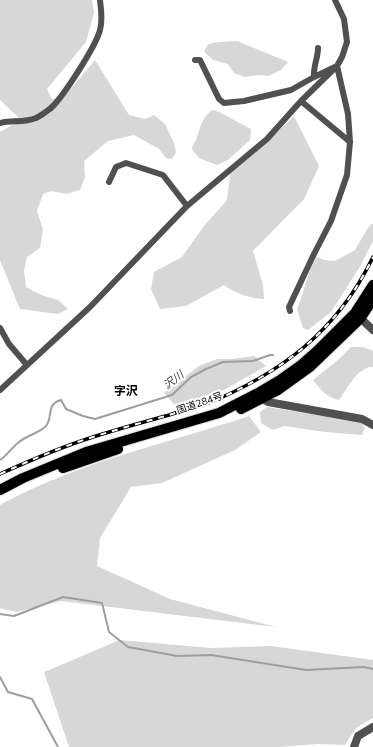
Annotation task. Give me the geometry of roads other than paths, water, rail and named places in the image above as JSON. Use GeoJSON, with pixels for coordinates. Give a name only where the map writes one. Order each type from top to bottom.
{"type":"FeatureCollection","features":[{"type":"Feature","properties":{"kind":"highway","name":"国道284号"},"geometry":{"type":"LineString","coordinates":[[358,316],[373,286]]}},
{"type":"Feature","properties":{"kind":"highway","name":"国道284号"},"geometry":{"type":"LineString","coordinates":[[0,490],[23,478],[86,452],[218,413],[278,390],[310,368],[373,299]]}},
{"type":"Feature","properties":{"kind":"highway","name":"国道284号"},"geometry":{"type":"LineString","coordinates":[[0,496],[21,485],[55,471],[110,452],[218,419],[260,396]]}},
{"type":"Feature","properties":{"kind":"street"},"geometry":{"type":"LineString","coordinates":[[0,123],[24,121],[37,117],[51,108],[61,96],[95,44],[100,31],[102,16],[100,0]]}},
{"type":"Feature","properties":{"kind":"street"},"geometry":{"type":"LineString","coordinates":[[0,390],[90,307],[187,206],[266,139],[300,102],[337,66],[347,42],[344,19],[335,0]]}},
{"type":"Feature","properties":{"kind":"street"},"geometry":{"type":"LineString","coordinates":[[314,77],[313,71],[318,57],[318,48]]}},
{"type":"Feature","properties":{"kind":"street"},"geometry":{"type":"LineString","coordinates":[[195,60],[200,60],[219,99],[224,103],[244,101],[291,90],[337,66]]}},
{"type":"Feature","properties":{"kind":"street"},"geometry":{"type":"LineString","coordinates":[[290,311],[289,307],[331,221],[347,175],[350,142],[348,114],[337,66]]}},
{"type":"Feature","properties":{"kind":"street"},"geometry":{"type":"LineString","coordinates":[[300,102],[350,142]]}},
{"type":"Feature","properties":{"kind":"street"},"geometry":{"type":"LineString","coordinates":[[109,182],[116,167],[126,163],[163,175],[187,206]]}},
{"type":"Feature","properties":{"kind":"street"},"geometry":{"type":"LineString","coordinates":[[358,316],[373,330]]}},
{"type":"Feature","properties":{"kind":"street"},"geometry":{"type":"LineString","coordinates":[[0,328],[9,344],[27,365]]}},
{"type":"Feature","properties":{"kind":"street"},"geometry":{"type":"LineString","coordinates":[[260,396],[268,402],[362,419],[373,424]]}},
{"type":"Feature","properties":{"kind":"street"},"geometry":{"type":"LineString","coordinates":[[354,747],[358,736],[373,727]]}},
{"type":"Feature","properties":{"kind":"waterway","name":"沢川"},"geometry":{"type":"LineString","coordinates":[[0,460],[21,441],[45,427],[48,424],[51,408],[56,402],[61,400],[66,409],[95,419],[172,395],[191,377],[223,362],[253,361],[273,355]]}},
{"type":"Feature","properties":{"kind":"waterway"},"geometry":{"type":"LineString","coordinates":[[0,614],[14,616],[63,597],[102,603],[109,632],[128,647],[177,656],[211,655],[306,670],[364,667],[373,669]]}},
{"type":"Feature","properties":{"kind":"waterway"},"geometry":{"type":"LineString","coordinates":[[0,677],[8,692],[32,699],[58,747]]}},
{"type":"Feature","properties":{"kind":"railway"},"geometry":{"type":"LineString","coordinates":[[0,474],[81,441],[121,428],[204,405],[232,393],[257,379],[304,348],[324,329],[359,284],[373,257]]}},
{"type":"Feature","properties":{"kind":"district","name":"字沢"},"geometry":{"type":"Point","coordinates":[126,392]}}]}
